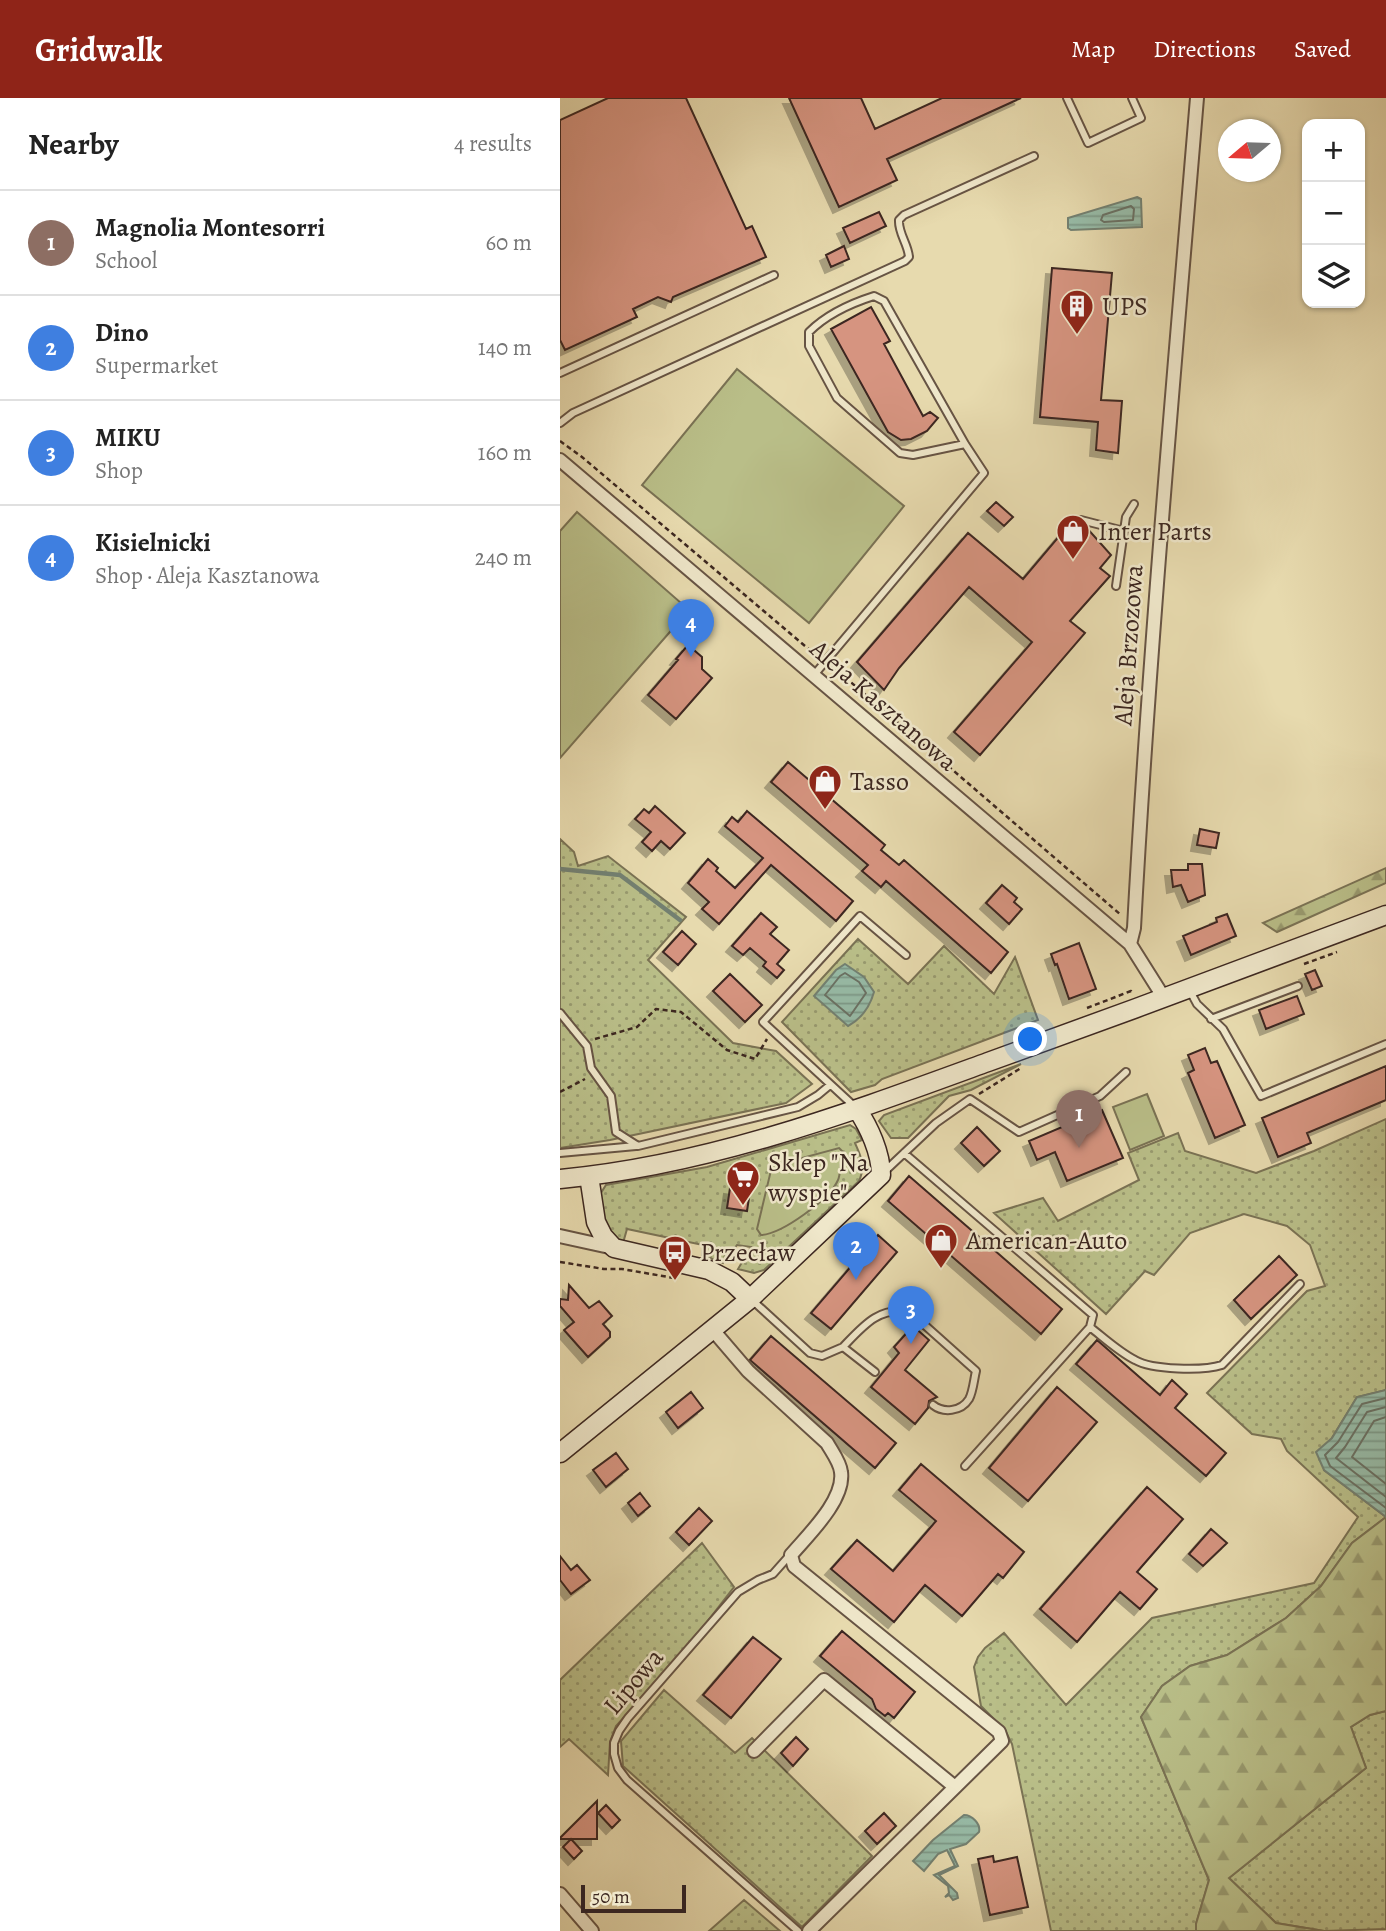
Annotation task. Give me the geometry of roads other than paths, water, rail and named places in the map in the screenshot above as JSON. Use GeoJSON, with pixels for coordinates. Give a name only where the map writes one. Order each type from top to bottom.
{"type":"FeatureCollection","features":[{"type":"Feature","properties":{"kind":"street","name":"Aleja Brzozowa"},"geometry":{"type":"LineString","coordinates":[[1130,944],[1134,925],[1140,791],[1161,515],[1197,98]]}},
{"type":"Feature","properties":{"kind":"street","name":"Aleja Kasztanowa"},"geometry":{"type":"LineString","coordinates":[[560,460],[1130,944],[1164,998]]}},
{"type":"Feature","properties":{"kind":"street"},"geometry":{"type":"LineString","coordinates":[[560,1179],[656,1166],[768,1139],[1189,989],[1386,915]]}},
{"type":"Feature","properties":{"kind":"street"},"geometry":{"type":"LineString","coordinates":[[560,1453],[750,1298],[881,1175],[875,1147],[856,1109]]}},
{"type":"Feature","properties":{"kind":"street"},"geometry":{"type":"LineString","coordinates":[[589,1176],[599,1230],[614,1248]]}},
{"type":"Feature","properties":{"kind":"street"},"geometry":{"type":"LineString","coordinates":[[560,1236],[709,1270],[732,1282],[750,1298]]}},
{"type":"Feature","properties":{"kind":"street","name":"Lipowa"},"geometry":{"type":"LineString","coordinates":[[712,1329],[748,1371],[827,1443],[839,1465],[839,1490],[828,1510],[791,1555]]}},
{"type":"Feature","properties":{"kind":"street"},"geometry":{"type":"LineString","coordinates":[[791,1555],[794,1566],[812,1582],[999,1732],[1002,1741],[809,1931]]}},
{"type":"Feature","properties":{"kind":"street"},"geometry":{"type":"LineString","coordinates":[[754,1751],[824,1680],[955,1787]]}},
{"type":"Feature","properties":{"kind":"street"},"geometry":{"type":"LineString","coordinates":[[560,1894],[592,1931]]}},
{"type":"Feature","properties":{"kind":"lane"},"geometry":{"type":"LineString","coordinates":[[1067,98],[1088,143],[1141,118],[1132,98]]}},
{"type":"Feature","properties":{"kind":"lane"},"geometry":{"type":"LineString","coordinates":[[560,423],[573,413],[905,261],[909,257],[908,250],[899,227],[899,220],[904,215],[1034,156]]}},
{"type":"Feature","properties":{"kind":"lane"},"geometry":{"type":"LineString","coordinates":[[560,373],[774,275]]}},
{"type":"Feature","properties":{"kind":"lane"},"geometry":{"type":"LineString","coordinates":[[814,675],[984,473],[884,301],[874,296],[862,300],[817,323],[809,331],[809,346],[837,398],[900,453],[913,455],[965,444]]}},
{"type":"Feature","properties":{"kind":"lane"},"geometry":{"type":"LineString","coordinates":[[1116,586],[1126,517],[1134,504]]}},
{"type":"Feature","properties":{"kind":"lane"},"geometry":{"type":"LineString","coordinates":[[1081,520],[1124,531]]}},
{"type":"Feature","properties":{"kind":"lane"},"geometry":{"type":"LineString","coordinates":[[856,1109],[762,1022],[860,916],[906,955]]}},
{"type":"Feature","properties":{"kind":"lane"},"geometry":{"type":"LineString","coordinates":[[1211,1019],[1298,986]]}},
{"type":"Feature","properties":{"kind":"lane"},"geometry":{"type":"LineString","coordinates":[[1189,989],[1197,1004],[1223,1029],[1261,1097],[1386,1044]]}},
{"type":"Feature","properties":{"kind":"lane"},"geometry":{"type":"LineString","coordinates":[[560,1013],[585,1042],[591,1068],[611,1096],[616,1132],[638,1146]]}},
{"type":"Feature","properties":{"kind":"lane"},"geometry":{"type":"LineString","coordinates":[[881,1175],[936,1123],[970,1099],[1019,1132],[1100,1096],[1126,1072]]}},
{"type":"Feature","properties":{"kind":"lane"},"geometry":{"type":"LineString","coordinates":[[560,1153],[638,1146],[798,1107],[830,1085]]}},
{"type":"Feature","properties":{"kind":"lane"},"geometry":{"type":"LineString","coordinates":[[904,1153],[1093,1315],[1090,1327],[965,1466]]}},
{"type":"Feature","properties":{"kind":"lane"},"geometry":{"type":"LineString","coordinates":[[1090,1327],[1135,1361],[1149,1366],[1210,1369],[1222,1365],[1300,1284]]}},
{"type":"Feature","properties":{"kind":"lane"},"geometry":{"type":"LineString","coordinates":[[750,1298],[810,1353],[822,1356],[843,1347],[875,1316],[898,1310],[910,1312],[976,1371],[970,1399],[961,1407],[946,1411],[933,1405]]}},
{"type":"Feature","properties":{"kind":"lane"},"geometry":{"type":"LineString","coordinates":[[843,1347],[875,1372]]}},
{"type":"Feature","properties":{"kind":"lane","name":"Lipowa"},"geometry":{"type":"LineString","coordinates":[[791,1555],[773,1574],[738,1592],[628,1718],[614,1743],[614,1754],[618,1768],[627,1780],[798,1931]]}},
{"type":"Feature","properties":{"kind":"water"},"geometry":{"type":"Polygon","coordinates":[[[1137,197],[1141,199],[1142,227],[1068,228],[1068,218],[1137,197]]]}},
{"type":"Feature","properties":{"kind":"water"},"geometry":{"type":"Polygon","coordinates":[[[845,964],[864,977],[874,992],[864,1012],[848,1026],[814,996],[836,970],[845,964]]]}},
{"type":"Feature","properties":{"kind":"water"},"geometry":{"type":"Polygon","coordinates":[[[1386,1390],[1386,1517],[1324,1470],[1316,1452],[1332,1438],[1357,1397],[1386,1390]]]}},
{"type":"Feature","properties":{"kind":"water"},"geometry":{"type":"Polygon","coordinates":[[[964,1815],[975,1820],[979,1832],[966,1844],[950,1849],[958,1866],[939,1875],[957,1893],[958,1898],[953,1900],[949,1895],[945,1897],[949,1893],[948,1886],[934,1875],[955,1866],[947,1850],[938,1854],[924,1871],[913,1861],[933,1840],[964,1815]]]}},
{"type":"Feature","properties":{"kind":"waterway"},"geometry":{"type":"LineString","coordinates":[[560,869],[620,875],[680,920]]}},
{"type":"Feature","properties":{"kind":"place","name":"UPS"},"geometry":{"type":"Point","coordinates":[1077,336]}},
{"type":"Feature","properties":{"kind":"place","name":"Inter Parts"},"geometry":{"type":"Point","coordinates":[1073,561]}},
{"type":"Feature","properties":{"kind":"place","name":"Kisielnicki"},"geometry":{"type":"Point","coordinates":[691,657]}},
{"type":"Feature","properties":{"kind":"place","name":"Tasso"},"geometry":{"type":"Point","coordinates":[825,811]}},
{"type":"Feature","properties":{"kind":"place","name":"Magnolia Montesorri"},"geometry":{"type":"Point","coordinates":[1079,1148]}},
{"type":"Feature","properties":{"kind":"place","name":"Sklep \"Na wyspie\""},"geometry":{"type":"Point","coordinates":[743,1207]}},
{"type":"Feature","properties":{"kind":"place","name":"American-Auto"},"geometry":{"type":"Point","coordinates":[941,1270]}},
{"type":"Feature","properties":{"kind":"place","name":"Dino"},"geometry":{"type":"Point","coordinates":[856,1280]}},
{"type":"Feature","properties":{"kind":"place","name":"Przecław"},"geometry":{"type":"Point","coordinates":[675,1282]}},
{"type":"Feature","properties":{"kind":"place","name":"MIKU"},"geometry":{"type":"Point","coordinates":[911,1344]}}]}
